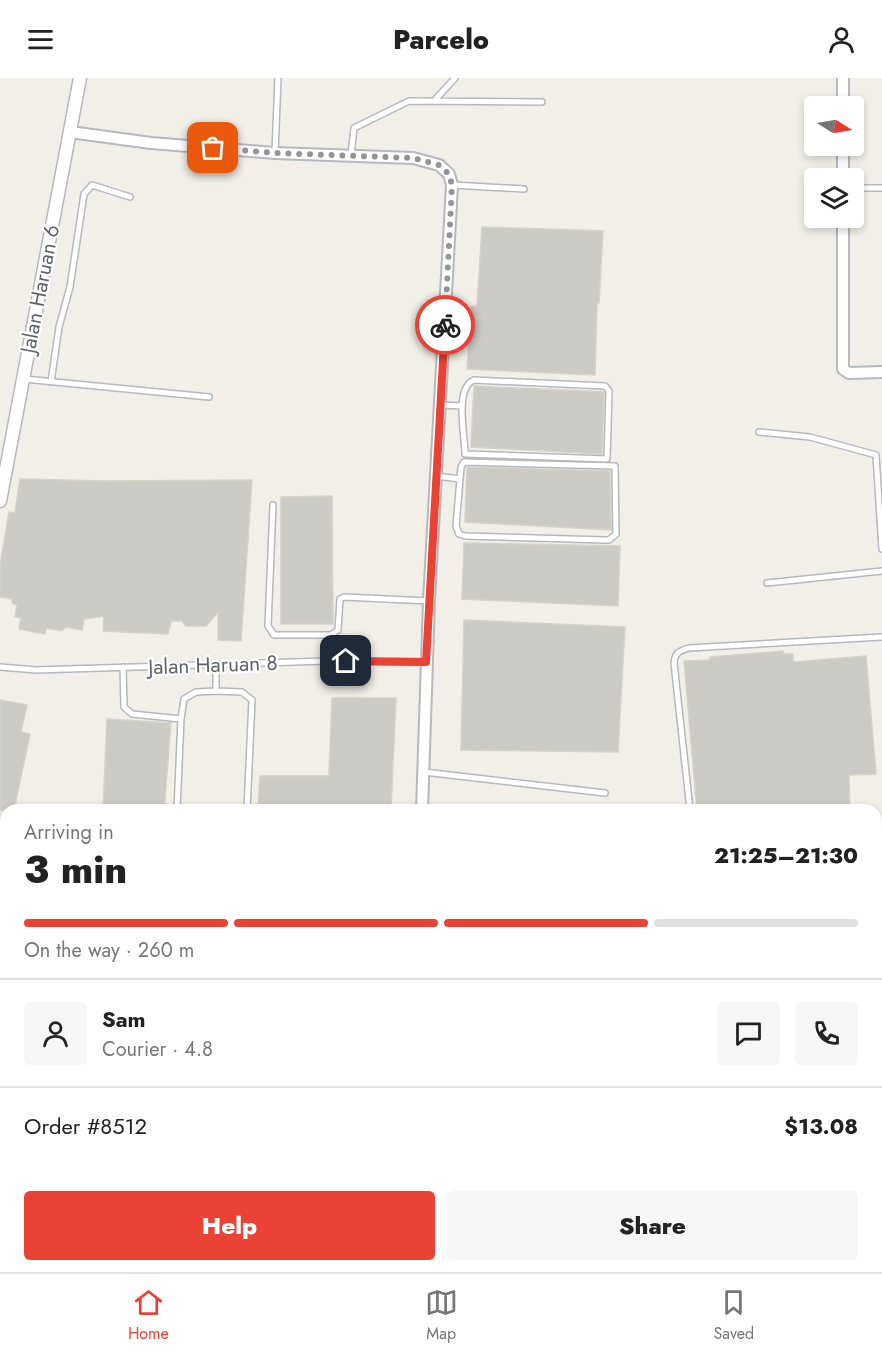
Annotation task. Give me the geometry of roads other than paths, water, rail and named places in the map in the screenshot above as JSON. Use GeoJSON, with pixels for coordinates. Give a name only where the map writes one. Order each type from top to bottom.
{"type":"FeatureCollection","features":[{"type":"Feature","properties":{"kind":"street","name":"Jalan Haruan 6"},"geometry":{"type":"LineString","coordinates":[[0,501],[80,78]]}},
{"type":"Feature","properties":{"kind":"street"},"geometry":{"type":"LineString","coordinates":[[843,78],[843,96]]}},
{"type":"Feature","properties":{"kind":"street"},"geometry":{"type":"LineString","coordinates":[[70,132],[151,143],[275,153],[413,158],[439,165],[449,174],[452,185],[426,662],[422,804]]}},
{"type":"Feature","properties":{"kind":"street"},"geometry":{"type":"LineString","coordinates":[[843,228],[843,369],[846,372],[882,372]]}},
{"type":"Feature","properties":{"kind":"lane"},"geometry":{"type":"LineString","coordinates":[[275,153],[278,78]]}},
{"type":"Feature","properties":{"kind":"lane"},"geometry":{"type":"LineString","coordinates":[[434,101],[455,78]]}},
{"type":"Feature","properties":{"kind":"lane"},"geometry":{"type":"LineString","coordinates":[[351,155],[354,128],[409,101],[542,102]]}},
{"type":"Feature","properties":{"kind":"lane"},"geometry":{"type":"LineString","coordinates":[[51,382],[59,327],[70,287],[84,194],[92,185],[130,197]]}},
{"type":"Feature","properties":{"kind":"lane"},"geometry":{"type":"LineString","coordinates":[[452,185],[524,189]]}},
{"type":"Feature","properties":{"kind":"lane"},"geometry":{"type":"LineString","coordinates":[[864,188],[882,188]]}},
{"type":"Feature","properties":{"kind":"lane"},"geometry":{"type":"LineString","coordinates":[[24,379],[209,397]]}},
{"type":"Feature","properties":{"kind":"lane"},"geometry":{"type":"LineString","coordinates":[[474,380],[604,386],[609,391],[608,459],[465,454],[465,430],[461,424],[462,406],[465,389],[468,383],[474,380]]}},
{"type":"Feature","properties":{"kind":"lane"},"geometry":{"type":"LineString","coordinates":[[440,405],[462,406]]}},
{"type":"Feature","properties":{"kind":"lane"},"geometry":{"type":"LineString","coordinates":[[759,432],[810,437],[876,455],[882,549]]}},
{"type":"Feature","properties":{"kind":"lane"},"geometry":{"type":"LineString","coordinates":[[464,462],[615,466],[616,534],[609,540],[459,534],[456,526],[460,479],[464,462]]}},
{"type":"Feature","properties":{"kind":"lane"},"geometry":{"type":"LineString","coordinates":[[436,476],[460,479]]}},
{"type":"Feature","properties":{"kind":"lane"},"geometry":{"type":"LineString","coordinates":[[273,505],[268,626],[274,635],[331,635],[335,633],[338,630],[338,603],[340,598],[344,597],[429,601]]}},
{"type":"Feature","properties":{"kind":"lane"},"geometry":{"type":"LineString","coordinates":[[767,583],[882,571]]}},
{"type":"Feature","properties":{"kind":"lane"},"geometry":{"type":"LineString","coordinates":[[689,804],[674,663],[679,651],[689,648],[882,636]]}},
{"type":"Feature","properties":{"kind":"lane","name":"Jalan Haruan 8"},"geometry":{"type":"LineString","coordinates":[[0,667],[36,670],[326,661],[426,662]]}},
{"type":"Feature","properties":{"kind":"lane"},"geometry":{"type":"LineString","coordinates":[[216,664],[216,691]]}},
{"type":"Feature","properties":{"kind":"lane"},"geometry":{"type":"LineString","coordinates":[[123,668],[124,707],[132,714],[181,719]]}},
{"type":"Feature","properties":{"kind":"lane"},"geometry":{"type":"LineString","coordinates":[[177,804],[184,699],[196,693],[216,691],[242,692],[252,700],[247,804]]}},
{"type":"Feature","properties":{"kind":"lane"},"geometry":{"type":"LineString","coordinates":[[424,772],[605,793]]}}]}
